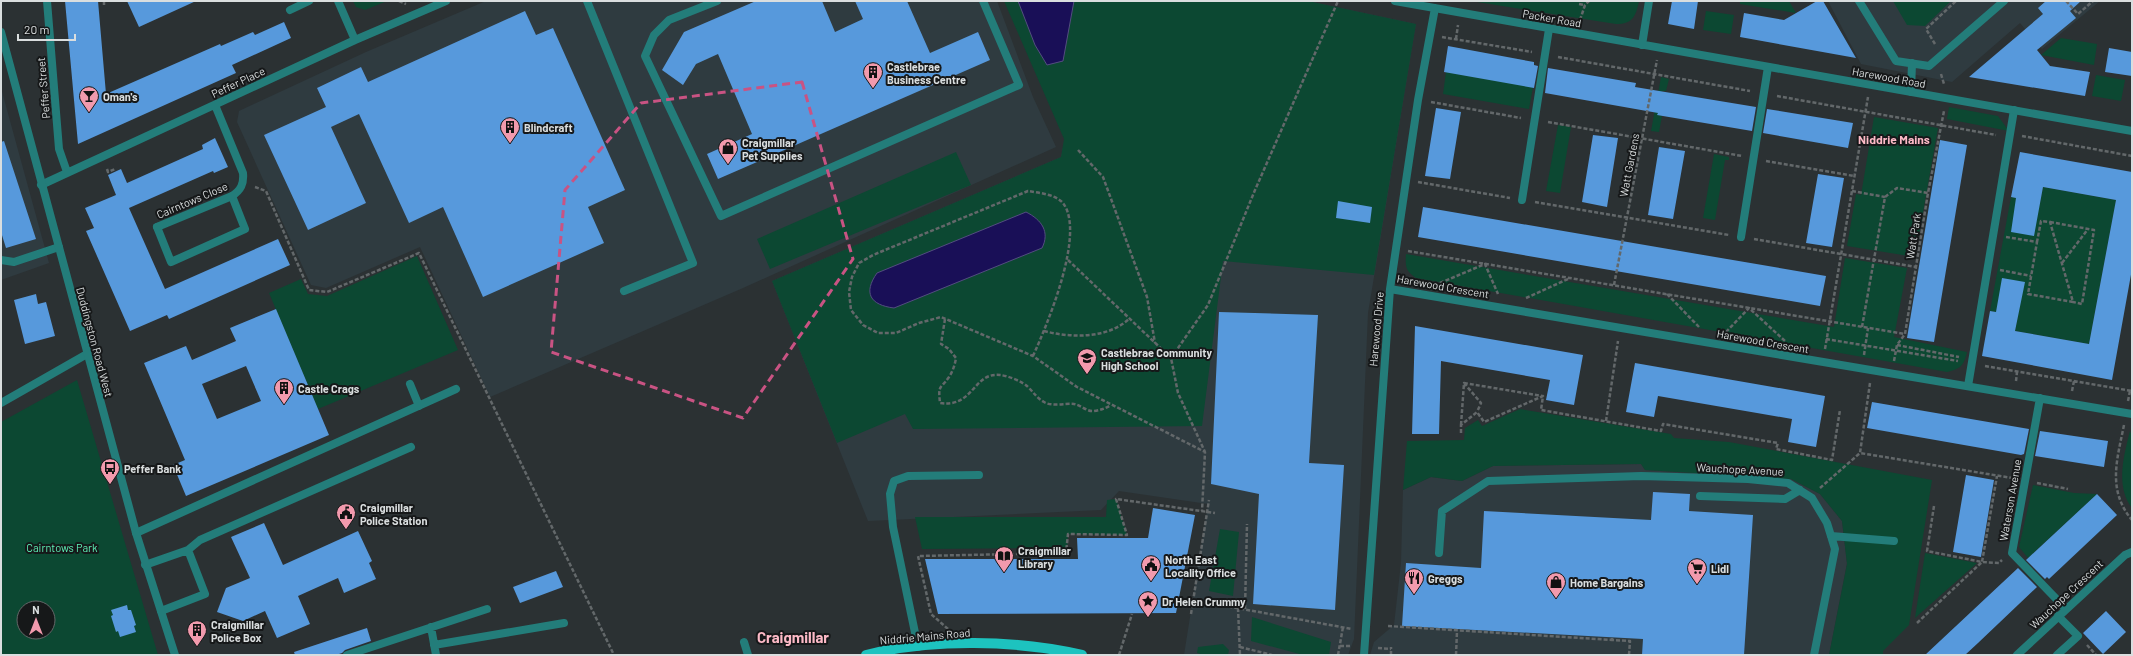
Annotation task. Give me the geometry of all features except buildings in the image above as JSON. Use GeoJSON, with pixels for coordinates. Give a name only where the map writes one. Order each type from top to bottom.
{"type":"FeatureCollection","features":[{"type":"Feature","properties":{"kind":"main road","name":"Niddrie Mains Road"},"geometry":{"type":"LineString","coordinates":[[866,655],[918,647],[964,643],[1017,645],[1082,655]]}},
{"type":"Feature","properties":{"kind":"street","name":"Peffer Street"},"geometry":{"type":"LineString","coordinates":[[47,1],[60,149],[67,172]]}},
{"type":"Feature","properties":{"kind":"street"},"geometry":{"type":"LineString","coordinates":[[290,10],[309,1]]}},
{"type":"Feature","properties":{"kind":"street"},"geometry":{"type":"LineString","coordinates":[[338,1],[355,40]]}},
{"type":"Feature","properties":{"kind":"street","name":"Peffer Place"},"geometry":{"type":"LineString","coordinates":[[41,184],[355,40],[446,1]]}},
{"type":"Feature","properties":{"kind":"street"},"geometry":{"type":"LineString","coordinates":[[587,1],[693,263],[624,291]]}},
{"type":"Feature","properties":{"kind":"street"},"geometry":{"type":"LineString","coordinates":[[717,1],[701,4],[669,20],[654,35],[645,56],[721,216],[1019,85],[983,1]]}},
{"type":"Feature","properties":{"kind":"street"},"geometry":{"type":"LineString","coordinates":[[1395,1],[1434,8]]}},
{"type":"Feature","properties":{"kind":"street"},"geometry":{"type":"LineString","coordinates":[[1642,44],[1649,1]]}},
{"type":"Feature","properties":{"kind":"street"},"geometry":{"type":"LineString","coordinates":[[1859,1],[1896,61],[1928,66],[2004,1]]}},
{"type":"Feature","properties":{"kind":"street","name":"Packer Road"},"geometry":{"type":"LineString","coordinates":[[1434,8],[1642,44]]}},
{"type":"Feature","properties":{"kind":"street","name":"Harewood Drive"},"geometry":{"type":"LineString","coordinates":[[1364,655],[1367,631],[1390,289],[1418,100],[1434,8]]}},
{"type":"Feature","properties":{"kind":"street"},"geometry":{"type":"LineString","coordinates":[[1522,200],[1549,29]]}},
{"type":"Feature","properties":{"kind":"street","name":"Duddingston Road West"},"geometry":{"type":"LineString","coordinates":[[1,32],[136,533],[175,655]]}},
{"type":"Feature","properties":{"kind":"street","name":"Harewood Road"},"geometry":{"type":"LineString","coordinates":[[1642,44],[2132,131]]}},
{"type":"Feature","properties":{"kind":"street"},"geometry":{"type":"LineString","coordinates":[[1911,92],[1912,63]]}},
{"type":"Feature","properties":{"kind":"street"},"geometry":{"type":"LineString","coordinates":[[1741,237],[1768,67]]}},
{"type":"Feature","properties":{"kind":"street","name":"Cairntows Close"},"geometry":{"type":"LineString","coordinates":[[215,105],[243,173],[244,182],[239,191],[232,196],[156,227],[171,262],[245,229],[232,196]]}},
{"type":"Feature","properties":{"kind":"street"},"geometry":{"type":"LineString","coordinates":[[1968,386],[2014,110]]}},
{"type":"Feature","properties":{"kind":"street"},"geometry":{"type":"LineString","coordinates":[[1,260],[14,262],[59,247]]}},
{"type":"Feature","properties":{"kind":"street","name":"Harewood Crescent"},"geometry":{"type":"LineString","coordinates":[[1390,289],[2129,414]]}},
{"type":"Feature","properties":{"kind":"street"},"geometry":{"type":"LineString","coordinates":[[1,403],[87,354]]}},
{"type":"Feature","properties":{"kind":"street"},"geometry":{"type":"LineString","coordinates":[[410,384],[419,406]]}},
{"type":"Feature","properties":{"kind":"street"},"geometry":{"type":"LineString","coordinates":[[136,533],[456,389]]}},
{"type":"Feature","properties":{"kind":"street","name":"Waterson Avenue"},"geometry":{"type":"LineString","coordinates":[[2040,398],[2012,553],[2066,609]]}},
{"type":"Feature","properties":{"kind":"street"},"geometry":{"type":"LineString","coordinates":[[145,565],[188,550],[200,540],[411,447]]}},
{"type":"Feature","properties":{"kind":"street"},"geometry":{"type":"LineString","coordinates":[[918,647],[893,527],[890,494],[894,481],[908,476],[980,475]]}},
{"type":"Feature","properties":{"kind":"street","name":"Wauchope Avenue"},"geometry":{"type":"LineString","coordinates":[[1439,553],[1442,511],[1488,481],[1641,476],[1788,483],[1812,498],[1827,523],[1835,549],[1814,655]]}},
{"type":"Feature","properties":{"kind":"street"},"geometry":{"type":"LineString","coordinates":[[1700,496],[1785,499],[1800,490]]}},
{"type":"Feature","properties":{"kind":"street"},"geometry":{"type":"LineString","coordinates":[[1831,536],[1894,541]]}},
{"type":"Feature","properties":{"kind":"street"},"geometry":{"type":"LineString","coordinates":[[161,611],[205,594],[188,550]]}},
{"type":"Feature","properties":{"kind":"street","name":"Wauchope Crescent"},"geometry":{"type":"LineString","coordinates":[[2017,655],[2125,555],[2132,552]]}},
{"type":"Feature","properties":{"kind":"street"},"geometry":{"type":"LineString","coordinates":[[347,655],[487,609]]}},
{"type":"Feature","properties":{"kind":"street"},"geometry":{"type":"LineString","coordinates":[[2057,655],[2078,636],[2058,616]]}},
{"type":"Feature","properties":{"kind":"street"},"geometry":{"type":"LineString","coordinates":[[434,645],[564,623]]}},
{"type":"Feature","properties":{"kind":"street"},"geometry":{"type":"LineString","coordinates":[[431,627],[436,655]]}},
{"type":"Feature","properties":{"kind":"street"},"geometry":{"type":"LineString","coordinates":[[744,642],[748,655]]}},
{"type":"Feature","properties":{"kind":"path"},"geometry":{"type":"LineString","coordinates":[[104,1],[104,6]]}},
{"type":"Feature","properties":{"kind":"path"},"geometry":{"type":"LineString","coordinates":[[1171,358],[1208,305],[1255,190],[1338,1]]}},
{"type":"Feature","properties":{"kind":"path"},"geometry":{"type":"LineString","coordinates":[[1578,34],[1581,13],[1589,1]]}},
{"type":"Feature","properties":{"kind":"path"},"geometry":{"type":"LineString","coordinates":[[2066,1],[2078,14],[2093,1]]}},
{"type":"Feature","properties":{"kind":"path"},"geometry":{"type":"LineString","coordinates":[[1579,4],[1585,5]]}},
{"type":"Feature","properties":{"kind":"path"},"geometry":{"type":"LineString","coordinates":[[1430,34],[1941,125],[2132,156]]}},
{"type":"Feature","properties":{"kind":"path","name":"Watt Gardens"},"geometry":{"type":"LineString","coordinates":[[1614,286],[1660,48]]}},
{"type":"Feature","properties":{"kind":"path"},"geometry":{"type":"LineString","coordinates":[[1827,335],[1870,85]]}},
{"type":"Feature","properties":{"kind":"path","name":"Watt Park"},"geometry":{"type":"LineString","coordinates":[[1892,374],[1897,345],[1905,334],[1928,193],[1947,99]]}},
{"type":"Feature","properties":{"kind":"path"},"geometry":{"type":"LineString","coordinates":[[1418,100],[1854,176]]}},
{"type":"Feature","properties":{"kind":"path"},"geometry":{"type":"LineString","coordinates":[[1078,150],[1103,177],[1147,297],[1155,344]]}},
{"type":"Feature","properties":{"kind":"path"},"geometry":{"type":"LineString","coordinates":[[1406,180],[1916,267]]}},
{"type":"Feature","properties":{"kind":"path"},"geometry":{"type":"LineString","coordinates":[[1862,327],[1886,197],[1897,188],[1928,193]]}},
{"type":"Feature","properties":{"kind":"path"},"geometry":{"type":"LineString","coordinates":[[1033,356],[1044,330],[1068,260],[1071,240],[1069,217],[1062,203],[1048,194],[1028,191],[873,255],[860,263],[852,276],[849,292],[850,310],[863,325],[878,333],[896,333],[919,323],[941,317],[1033,356],[1077,387],[1206,452]]}},
{"type":"Feature","properties":{"kind":"path"},"geometry":{"type":"LineString","coordinates":[[1852,191],[1886,197]]}},
{"type":"Feature","properties":{"kind":"path"},"geometry":{"type":"LineString","coordinates":[[2041,221],[2050,222],[2094,230],[2082,304],[2028,294],[2041,221]]}},
{"type":"Feature","properties":{"kind":"path"},"geometry":{"type":"LineString","coordinates":[[2050,222],[2073,302]]}},
{"type":"Feature","properties":{"kind":"path"},"geometry":{"type":"LineString","coordinates":[[2062,263],[2088,229]]}},
{"type":"Feature","properties":{"kind":"path"},"geometry":{"type":"LineString","coordinates":[[1993,235],[2037,242]]}},
{"type":"Feature","properties":{"kind":"path"},"geometry":{"type":"LineString","coordinates":[[1396,249],[1905,334]]}},
{"type":"Feature","properties":{"kind":"path"},"geometry":{"type":"LineString","coordinates":[[1068,260],[1171,358],[1178,393],[1206,452],[1202,511]]}},
{"type":"Feature","properties":{"kind":"path"},"geometry":{"type":"LineString","coordinates":[[1415,293],[1485,264]]}},
{"type":"Feature","properties":{"kind":"path"},"geometry":{"type":"LineString","coordinates":[[1485,264],[1504,308],[1569,278]]}},
{"type":"Feature","properties":{"kind":"path"},"geometry":{"type":"LineString","coordinates":[[1988,268],[2032,276]]}},
{"type":"Feature","properties":{"kind":"path"},"geometry":{"type":"LineString","coordinates":[[1667,294],[1715,344],[1749,308]]}},
{"type":"Feature","properties":{"kind":"path"},"geometry":{"type":"LineString","coordinates":[[1749,308],[1805,359]]}},
{"type":"Feature","properties":{"kind":"path"},"geometry":{"type":"LineString","coordinates":[[945,319],[941,344],[949,349],[956,358],[949,377],[941,384],[939,393],[940,403],[952,405],[965,398],[984,378],[1000,375],[1014,379],[1028,387],[1034,395],[1046,403],[1075,404],[1092,411],[1103,409],[1111,405]]}},
{"type":"Feature","properties":{"kind":"path"},"geometry":{"type":"LineString","coordinates":[[1044,330],[1068,336],[1093,334],[1120,327],[1129,319]]}},
{"type":"Feature","properties":{"kind":"path"},"geometry":{"type":"LineString","coordinates":[[1864,357],[1868,328]]}},
{"type":"Feature","properties":{"kind":"path"},"geometry":{"type":"LineString","coordinates":[[1606,421],[1620,329]]}},
{"type":"Feature","properties":{"kind":"path"},"geometry":{"type":"LineString","coordinates":[[1826,339],[1972,362],[2132,391]]}},
{"type":"Feature","properties":{"kind":"path"},"geometry":{"type":"LineString","coordinates":[[1897,345],[1972,362]]}},
{"type":"Feature","properties":{"kind":"path"},"geometry":{"type":"LineString","coordinates":[[1812,498],[1818,489],[1860,453],[1872,370]]}},
{"type":"Feature","properties":{"kind":"path"},"geometry":{"type":"LineString","coordinates":[[1464,383],[1543,396]]}},
{"type":"Feature","properties":{"kind":"path"},"geometry":{"type":"LineString","coordinates":[[1461,425],[1477,412],[1481,403],[1464,383]]}},
{"type":"Feature","properties":{"kind":"path"},"geometry":{"type":"LineString","coordinates":[[1461,433],[1464,383]]}},
{"type":"Feature","properties":{"kind":"path"},"geometry":{"type":"LineString","coordinates":[[1543,396],[1540,410],[1661,431],[1663,424],[1778,443],[1776,449],[1832,460],[1840,410]]}},
{"type":"Feature","properties":{"kind":"path"},"geometry":{"type":"LineString","coordinates":[[1477,412],[1484,422],[1543,396]]}},
{"type":"Feature","properties":{"kind":"path"},"geometry":{"type":"LineString","coordinates":[[2129,414],[2116,464],[2116,490],[2124,510],[2132,520]]}},
{"type":"Feature","properties":{"kind":"path"},"geometry":{"type":"LineString","coordinates":[[1860,453],[2025,480],[2068,489]]}},
{"type":"Feature","properties":{"kind":"path"},"geometry":{"type":"LineString","coordinates":[[1917,623],[1982,562],[1996,476]]}},
{"type":"Feature","properties":{"kind":"path"},"geometry":{"type":"LineString","coordinates":[[964,643],[931,614],[918,556],[1066,553],[1068,534],[1127,535],[1116,499],[1215,513]]}},
{"type":"Feature","properties":{"kind":"path"},"geometry":{"type":"LineString","coordinates":[[1191,614],[1209,500]]}},
{"type":"Feature","properties":{"kind":"path"},"geometry":{"type":"LineString","coordinates":[[1934,506],[1927,551],[1982,562],[1999,562],[2012,553]]}},
{"type":"Feature","properties":{"kind":"path"},"geometry":{"type":"LineString","coordinates":[[1245,609],[1247,524]]}},
{"type":"Feature","properties":{"kind":"path"},"geometry":{"type":"LineString","coordinates":[[1193,600],[1367,631]]}},
{"type":"Feature","properties":{"kind":"path"},"geometry":{"type":"LineString","coordinates":[[1238,608],[1240,655]]}},
{"type":"Feature","properties":{"kind":"path"},"geometry":{"type":"LineString","coordinates":[[1119,655],[1132,614]]}},
{"type":"Feature","properties":{"kind":"path"},"geometry":{"type":"LineString","coordinates":[[1388,626],[1630,641],[1629,655]]}},
{"type":"Feature","properties":{"kind":"path"},"geometry":{"type":"LineString","coordinates":[[1338,655],[1343,627]]}},
{"type":"Feature","properties":{"kind":"path"},"geometry":{"type":"LineString","coordinates":[[1456,655],[1457,631]]}},
{"type":"Feature","properties":{"kind":"path"},"geometry":{"type":"LineString","coordinates":[[1240,647],[1272,655]]}},
{"type":"Feature","properties":{"kind":"path"},"geometry":{"type":"LineString","coordinates":[[1391,647],[1391,655]]}},
{"type":"Feature","properties":{"kind":"highlighted area"},"geometry":{"type":"Polygon","coordinates":[[[802,82],[853,259],[743,418],[551,352],[565,190],[641,103],[802,82]]]}},
{"type":"Feature","properties":{"kind":"shaded area"},"geometry":{"type":"Polygon","coordinates":[[[486,1],[997,1],[1033,97],[1056,147],[743,288],[490,397],[420,247],[326,288],[311,285],[237,122],[239,111],[366,52],[486,1]]]}},
{"type":"Feature","properties":{"kind":"shaded area"},"geometry":{"type":"Polygon","coordinates":[[[1018,1],[1074,1],[1063,61],[1047,65],[1035,45],[1018,1]]]}},
{"type":"Feature","properties":{"kind":"shaded area","name":"Castlebrae Community High School"},"geometry":{"type":"Polygon","coordinates":[[[1093,1],[1308,1],[1416,24],[1368,313],[1354,639],[1348,655],[1184,655],[1208,504],[1119,491],[1101,510],[868,521],[772,281],[1061,157],[1093,1]]]}},
{"type":"Feature","properties":{"kind":"shaded area"},"geometry":{"type":"Polygon","coordinates":[[[1828,1],[2100,1],[2042,49],[2020,23],[1952,82],[1861,64],[1828,1]]]}},
{"type":"Feature","properties":{"kind":"shaded area"},"geometry":{"type":"Polygon","coordinates":[[[1,88],[49,263],[1,280],[1,88]]]}},
{"type":"Feature","properties":{"kind":"shaded area"},"geometry":{"type":"Polygon","coordinates":[[[1026,212],[1032,215],[1043,227],[1045,237],[1042,248],[894,308],[879,304],[871,297],[870,286],[877,273],[1026,212]]]}},
{"type":"Feature","properties":{"kind":"shaded area"},"geometry":{"type":"Polygon","coordinates":[[[1641,464],[1645,470],[1791,479],[1820,494],[1842,521],[1847,563],[1829,655],[1370,655],[1374,642],[1394,625],[1401,563],[1403,490],[1431,477],[1462,481],[1493,466],[1641,464]]]}},
{"type":"Feature","properties":{"kind":"green space"},"geometry":{"type":"Polygon","coordinates":[[[353,1],[387,1],[365,10],[356,7],[353,1]]]}},
{"type":"Feature","properties":{"kind":"green space","name":"Castlebrae Community High School"},"geometry":{"type":"Polygon","coordinates":[[[1004,1],[1308,1],[1416,24],[1374,275],[1223,261],[1202,426],[913,429],[905,414],[837,443],[772,281],[1061,157],[1064,139],[1004,1]]]}},
{"type":"Feature","properties":{"kind":"green space"},"geometry":{"type":"Polygon","coordinates":[[[1471,1],[1639,1],[1637,11],[1630,21],[1622,24],[1616,24],[1471,1]]]}},
{"type":"Feature","properties":{"kind":"green space"},"geometry":{"type":"Polygon","coordinates":[[[1740,1],[1789,1],[1796,13],[1740,4],[1740,1]]]}},
{"type":"Feature","properties":{"kind":"green space"},"geometry":{"type":"Polygon","coordinates":[[[1893,1],[1951,1],[1925,26],[1907,25],[1893,1]]]}},
{"type":"Feature","properties":{"kind":"green space"},"geometry":{"type":"Polygon","coordinates":[[[1706,11],[1734,15],[1731,34],[1703,30],[1706,11]]]}},
{"type":"Feature","properties":{"kind":"green space"},"geometry":{"type":"Polygon","coordinates":[[[2061,38],[2097,44],[2094,65],[2041,55],[2061,38]]]}},
{"type":"Feature","properties":{"kind":"green space"},"geometry":{"type":"Polygon","coordinates":[[[1446,72],[1533,87],[1529,109],[1443,94],[1446,72]]]}},
{"type":"Feature","properties":{"kind":"green space"},"geometry":{"type":"Polygon","coordinates":[[[2096,75],[2125,80],[2121,101],[2092,96],[2096,75]]]}},
{"type":"Feature","properties":{"kind":"green space"},"geometry":{"type":"Polygon","coordinates":[[[1661,77],[1669,79],[1666,91],[1662,91],[1658,115],[1662,116],[1659,132],[1651,131],[1661,77]]]}},
{"type":"Feature","properties":{"kind":"green space"},"geometry":{"type":"Polygon","coordinates":[[[1949,107],[1998,116],[2009,131],[1947,119],[1949,107]]]}},
{"type":"Feature","properties":{"kind":"green space"},"geometry":{"type":"Polygon","coordinates":[[[1874,117],[1938,128],[1915,257],[1847,246],[1856,194],[1861,195],[1874,117]]]}},
{"type":"Feature","properties":{"kind":"green space"},"geometry":{"type":"Polygon","coordinates":[[[1558,125],[1571,127],[1560,193],[1546,191],[1558,125]]]}},
{"type":"Feature","properties":{"kind":"green space"},"geometry":{"type":"Polygon","coordinates":[[[956,152],[971,185],[770,269],[757,239],[956,152]]]}},
{"type":"Feature","properties":{"kind":"green space"},"geometry":{"type":"Polygon","coordinates":[[[1714,154],[1729,157],[1729,160],[1725,160],[1715,220],[1703,218],[1714,154]]]}},
{"type":"Feature","properties":{"kind":"green space"},"geometry":{"type":"Polygon","coordinates":[[[2043,187],[2116,200],[2089,344],[2015,331],[2018,316],[1990,311],[2011,197],[2040,203],[2043,187]]]}},
{"type":"Feature","properties":{"kind":"green space"},"geometry":{"type":"Polygon","coordinates":[[[1406,254],[1834,327],[1845,258],[1907,268],[1894,337],[1967,352],[1961,366],[1955,370],[1947,372],[1416,278],[1407,268],[1406,254]]]}},
{"type":"Feature","properties":{"kind":"green space"},"geometry":{"type":"Polygon","coordinates":[[[417,256],[458,350],[318,409],[269,293],[301,279],[308,294],[327,296],[417,256]]]}},
{"type":"Feature","properties":{"kind":"green space","name":"Cairntows Park"},"geometry":{"type":"Polygon","coordinates":[[[77,380],[158,655],[1,655],[1,422],[77,380]]]}},
{"type":"Feature","properties":{"kind":"green space"},"geometry":{"type":"Polygon","coordinates":[[[1520,409],[1671,434],[1674,438],[1729,442],[1932,480],[1909,625],[1883,651],[1883,655],[1829,655],[1847,564],[1842,521],[1820,494],[1791,479],[1645,470],[1641,464],[1493,466],[1462,481],[1431,477],[1403,490],[1407,441],[1464,440],[1465,428],[1478,420],[1482,426],[1520,409]]]}},
{"type":"Feature","properties":{"kind":"green space"},"geometry":{"type":"Polygon","coordinates":[[[2130,431],[2132,437],[2132,508],[2127,499],[2122,480],[2125,450],[2130,431]]]}},
{"type":"Feature","properties":{"kind":"green space"},"geometry":{"type":"Polygon","coordinates":[[[2033,485],[2074,493],[2097,494],[2028,558],[2019,547],[2033,485]]]}},
{"type":"Feature","properties":{"kind":"green space"},"geometry":{"type":"Polygon","coordinates":[[[1116,499],[1127,535],[1068,534],[1067,548],[922,549],[915,517],[1106,517],[1107,500],[1116,499]]]}},
{"type":"Feature","properties":{"kind":"green space"},"geometry":{"type":"Polygon","coordinates":[[[1220,529],[1239,532],[1233,596],[1209,591],[1220,529]]]}},
{"type":"Feature","properties":{"kind":"green space"},"geometry":{"type":"Polygon","coordinates":[[[1925,553],[1977,563],[1915,618],[1925,553]]]}},
{"type":"Feature","properties":{"kind":"green space"},"geometry":{"type":"Polygon","coordinates":[[[1252,617],[1331,642],[1329,655],[1303,655],[1251,641],[1252,617]]]}},
{"type":"Feature","properties":{"kind":"green space"},"geometry":{"type":"Polygon","coordinates":[[[1223,644],[1229,650],[1228,655],[1204,655],[1197,653],[1198,647],[1223,644]]]}},
{"type":"Feature","properties":{"kind":"place","name":"Castlebrae Business Centre"},"geometry":{"type":"Point","coordinates":[873,89]}},
{"type":"Feature","properties":{"kind":"place","name":"Oman's"},"geometry":{"type":"Point","coordinates":[89,113]}},
{"type":"Feature","properties":{"kind":"place","name":"Blindcraft"},"geometry":{"type":"Point","coordinates":[510,144]}},
{"type":"Feature","properties":{"kind":"place","name":"Craigmillar Pet Supplies"},"geometry":{"type":"Point","coordinates":[728,165]}},
{"type":"Feature","properties":{"kind":"place","name":"Castlebrae Community High School"},"geometry":{"type":"Point","coordinates":[1087,375]}},
{"type":"Feature","properties":{"kind":"place","name":"Castle Crags"},"geometry":{"type":"Point","coordinates":[284,405]}},
{"type":"Feature","properties":{"kind":"place","name":"Peffer Bank"},"geometry":{"type":"Point","coordinates":[110,485]}},
{"type":"Feature","properties":{"kind":"place","name":"Craigmillar Police Station"},"geometry":{"type":"Point","coordinates":[346,530]}},
{"type":"Feature","properties":{"kind":"place","name":"Craigmillar Library"},"geometry":{"type":"Point","coordinates":[1004,573]}},
{"type":"Feature","properties":{"kind":"place","name":"North East Locality Office"},"geometry":{"type":"Point","coordinates":[1151,582]}},
{"type":"Feature","properties":{"kind":"place","name":"Lidl"},"geometry":{"type":"Point","coordinates":[1697,585]}},
{"type":"Feature","properties":{"kind":"place","name":"Greggs"},"geometry":{"type":"Point","coordinates":[1414,595]}},
{"type":"Feature","properties":{"kind":"place","name":"Home Bargains"},"geometry":{"type":"Point","coordinates":[1556,599]}},
{"type":"Feature","properties":{"kind":"place","name":"Dr Helen Crummy"},"geometry":{"type":"Point","coordinates":[1148,618]}},
{"type":"Feature","properties":{"kind":"place","name":"Craigmillar Police Box"},"geometry":{"type":"Point","coordinates":[197,647]}},
{"type":"Feature","properties":{"kind":"district","name":"Niddrie Mains"},"geometry":{"type":"Point","coordinates":[1894,139]}},
{"type":"Feature","properties":{"kind":"district","name":"Craigmillar"},"geometry":{"type":"Point","coordinates":[793,637]}}]}
